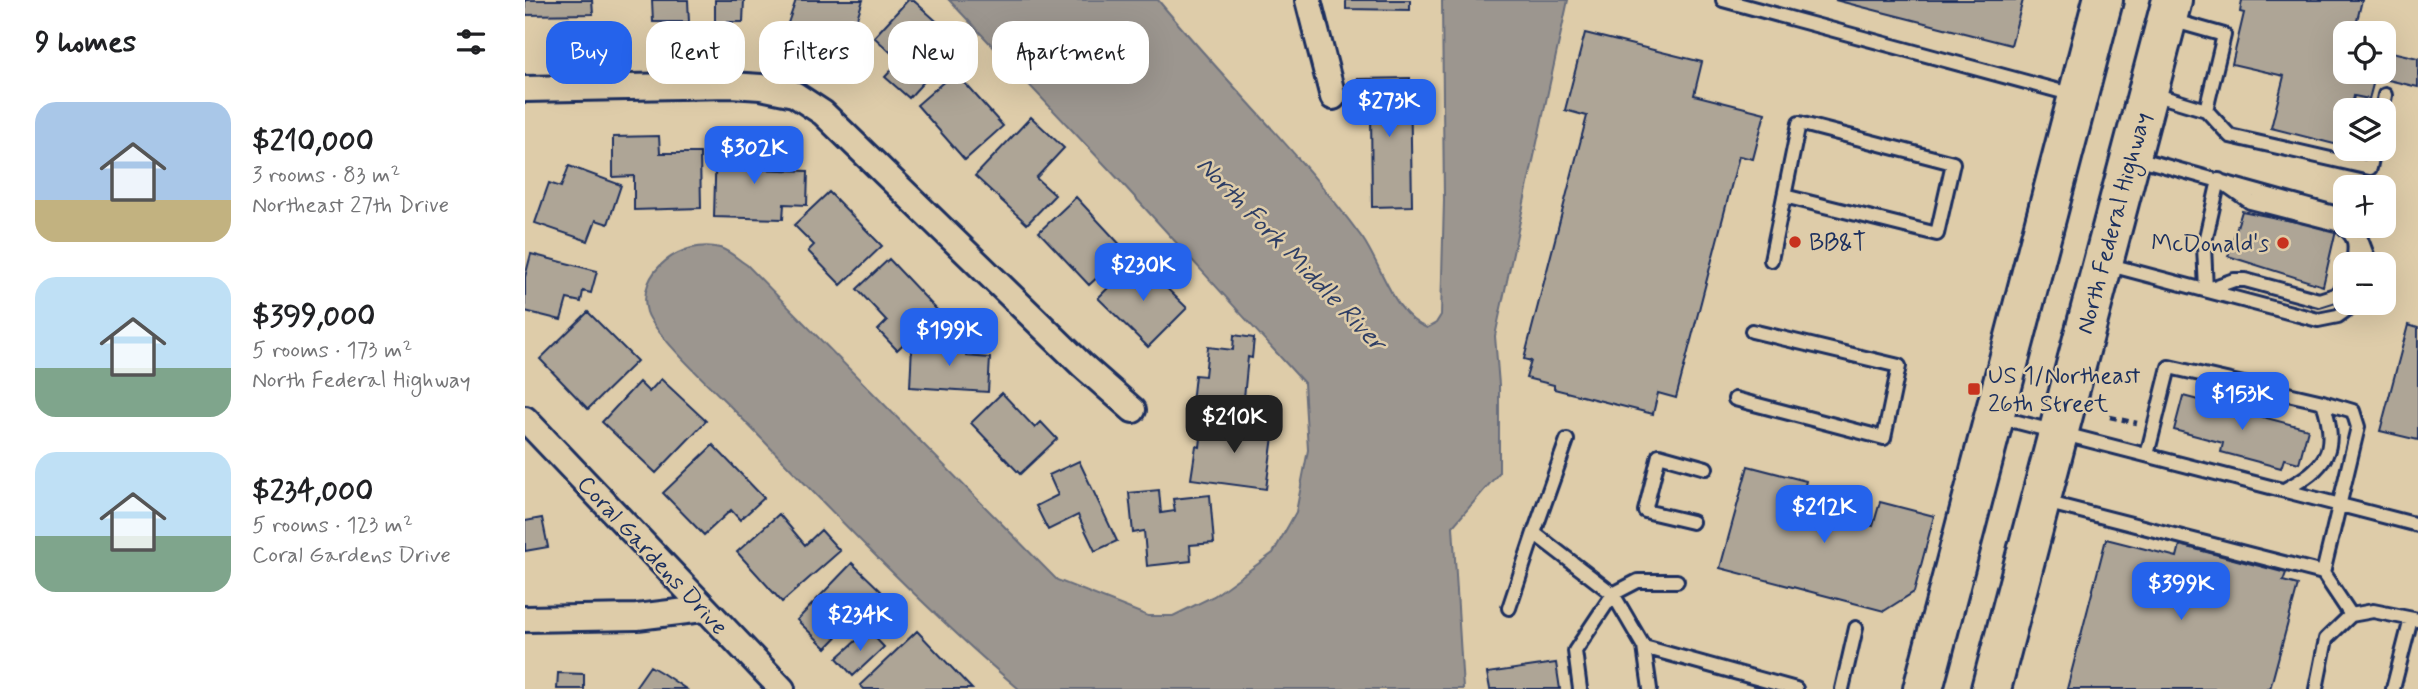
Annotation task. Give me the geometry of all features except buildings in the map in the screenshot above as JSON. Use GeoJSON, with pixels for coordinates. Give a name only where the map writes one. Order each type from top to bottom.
{"type":"FeatureCollection","features":[{"type":"Feature","properties":{"kind":"main road"},"geometry":{"type":"LineString","coordinates":[[1923,689],[2103,0]]}},
{"type":"Feature","properties":{"kind":"main road","name":"North Federal Highway"},"geometry":{"type":"LineString","coordinates":[[1991,689],[2169,9]]}},
{"type":"Feature","properties":{"kind":"street"},"geometry":{"type":"LineString","coordinates":[[1308,0],[1333,97]]}},
{"type":"Feature","properties":{"kind":"street"},"geometry":{"type":"LineString","coordinates":[[525,89],[731,85],[793,94],[823,113],[1082,365],[1133,410]]}},
{"type":"Feature","properties":{"kind":"street","name":"Coral Gardens Drive"},"geometry":{"type":"LineString","coordinates":[[525,419],[782,689]]}},
{"type":"Feature","properties":{"kind":"street"},"geometry":{"type":"LineString","coordinates":[[525,619],[637,617],[703,609]]}},
{"type":"Feature","properties":{"kind":"lane"},"geometry":{"type":"LineString","coordinates":[[1723,0],[2078,96]]}},
{"type":"Feature","properties":{"kind":"lane"},"geometry":{"type":"LineString","coordinates":[[2169,9],[2224,35],[2206,110]]}},
{"type":"Feature","properties":{"kind":"lane"},"geometry":{"type":"LineString","coordinates":[[2147,92],[2206,110],[2230,135],[2333,159]]}},
{"type":"Feature","properties":{"kind":"lane"},"geometry":{"type":"LineString","coordinates":[[2384,98],[2385,94]]}},
{"type":"Feature","properties":{"kind":"lane"},"geometry":{"type":"LineString","coordinates":[[1771,260],[1784,196],[1799,123],[1954,163],[1937,234],[1784,196]]}},
{"type":"Feature","properties":{"kind":"lane"},"geometry":{"type":"LineString","coordinates":[[2131,156],[2333,213]]}},
{"type":"Feature","properties":{"kind":"lane"},"geometry":{"type":"LineString","coordinates":[[2340,161],[2370,168],[2371,161]]}},
{"type":"Feature","properties":{"kind":"lane"},"geometry":{"type":"LineString","coordinates":[[2219,180],[2250,202],[2340,225],[2352,233],[2357,242],[2355,252]]}},
{"type":"Feature","properties":{"kind":"lane"},"geometry":{"type":"LineString","coordinates":[[2206,290],[2204,246],[2219,180]]}},
{"type":"Feature","properties":{"kind":"lane"},"geometry":{"type":"LineString","coordinates":[[2103,264],[2319,320],[2339,315]]}},
{"type":"Feature","properties":{"kind":"lane"},"geometry":{"type":"LineString","coordinates":[[2206,290],[2234,280],[2245,280],[2319,300],[2333,296]]}},
{"type":"Feature","properties":{"kind":"lane"},"geometry":{"type":"LineString","coordinates":[[1735,399],[1884,438],[1899,366],[1752,331]]}},
{"type":"Feature","properties":{"kind":"lane"},"geometry":{"type":"LineString","coordinates":[[2147,455],[2169,367],[2353,411],[2358,427],[2323,573]]}},
{"type":"Feature","properties":{"kind":"lane"},"geometry":{"type":"LineString","coordinates":[[2284,490],[2313,474],[2326,453],[2332,431],[2323,402]]}},
{"type":"Feature","properties":{"kind":"lane"},"geometry":{"type":"LineString","coordinates":[[1994,416],[2418,525]]}},
{"type":"Feature","properties":{"kind":"lane"},"geometry":{"type":"LineString","coordinates":[[1509,608],[1567,440]]}},
{"type":"Feature","properties":{"kind":"lane"},"geometry":{"type":"LineString","coordinates":[[1692,522],[1645,511],[1659,455],[1706,468]]}},
{"type":"Feature","properties":{"kind":"lane"},"geometry":{"type":"LineString","coordinates":[[2040,501],[2323,573],[2351,615]]}},
{"type":"Feature","properties":{"kind":"lane"},"geometry":{"type":"LineString","coordinates":[[1534,533],[1613,594],[1644,648],[1650,689]]}},
{"type":"Feature","properties":{"kind":"lane"},"geometry":{"type":"LineString","coordinates":[[1580,689],[1575,651],[1613,594],[1638,581],[1677,582]]}},
{"type":"Feature","properties":{"kind":"lane"},"geometry":{"type":"LineString","coordinates":[[2316,689],[2326,639],[2351,615],[2373,611],[2415,620],[2393,689]]}},
{"type":"Feature","properties":{"kind":"lane"},"geometry":{"type":"LineString","coordinates":[[1842,689],[1856,628]]}},
{"type":"Feature","properties":{"kind":"lane"},"geometry":{"type":"LineString","coordinates":[[1644,648],[1797,689]]}},
{"type":"Feature","properties":{"kind":"path"},"geometry":{"type":"LineString","coordinates":[[2110,417],[2147,425]]}},
{"type":"Feature","properties":{"kind":"water","name":"North Fork Middle River"},"geometry":{"type":"Polygon","coordinates":[[[949,0],[1158,0],[1314,177],[1363,239],[1397,302],[1416,322],[1427,328],[1436,323],[1441,315],[1444,200],[1442,0],[1568,0],[1495,336],[1499,385],[1499,473],[1453,526],[1463,689],[1019,689],[944,622],[871,551],[684,361],[660,333],[647,312],[645,297],[648,283],[655,271],[665,261],[692,248],[706,246],[727,251],[747,265],[1057,580],[1148,616],[1173,616],[1214,596],[1273,553],[1296,512],[1308,450],[1304,383],[1028,84],[1149,84],[1149,21],[992,21],[992,45],[978,31],[978,21],[969,21],[949,0]]]}},
{"type":"Feature","properties":{"kind":"place","name":"BB&T"},"geometry":{"type":"Point","coordinates":[1795,242]}},
{"type":"Feature","properties":{"kind":"place","name":"McDonald's"},"geometry":{"type":"Point","coordinates":[2283,243]}},
{"type":"Feature","properties":{"kind":"place","name":"US 1/Northeast 26th Street"},"geometry":{"type":"Point","coordinates":[1974,389]}}]}
